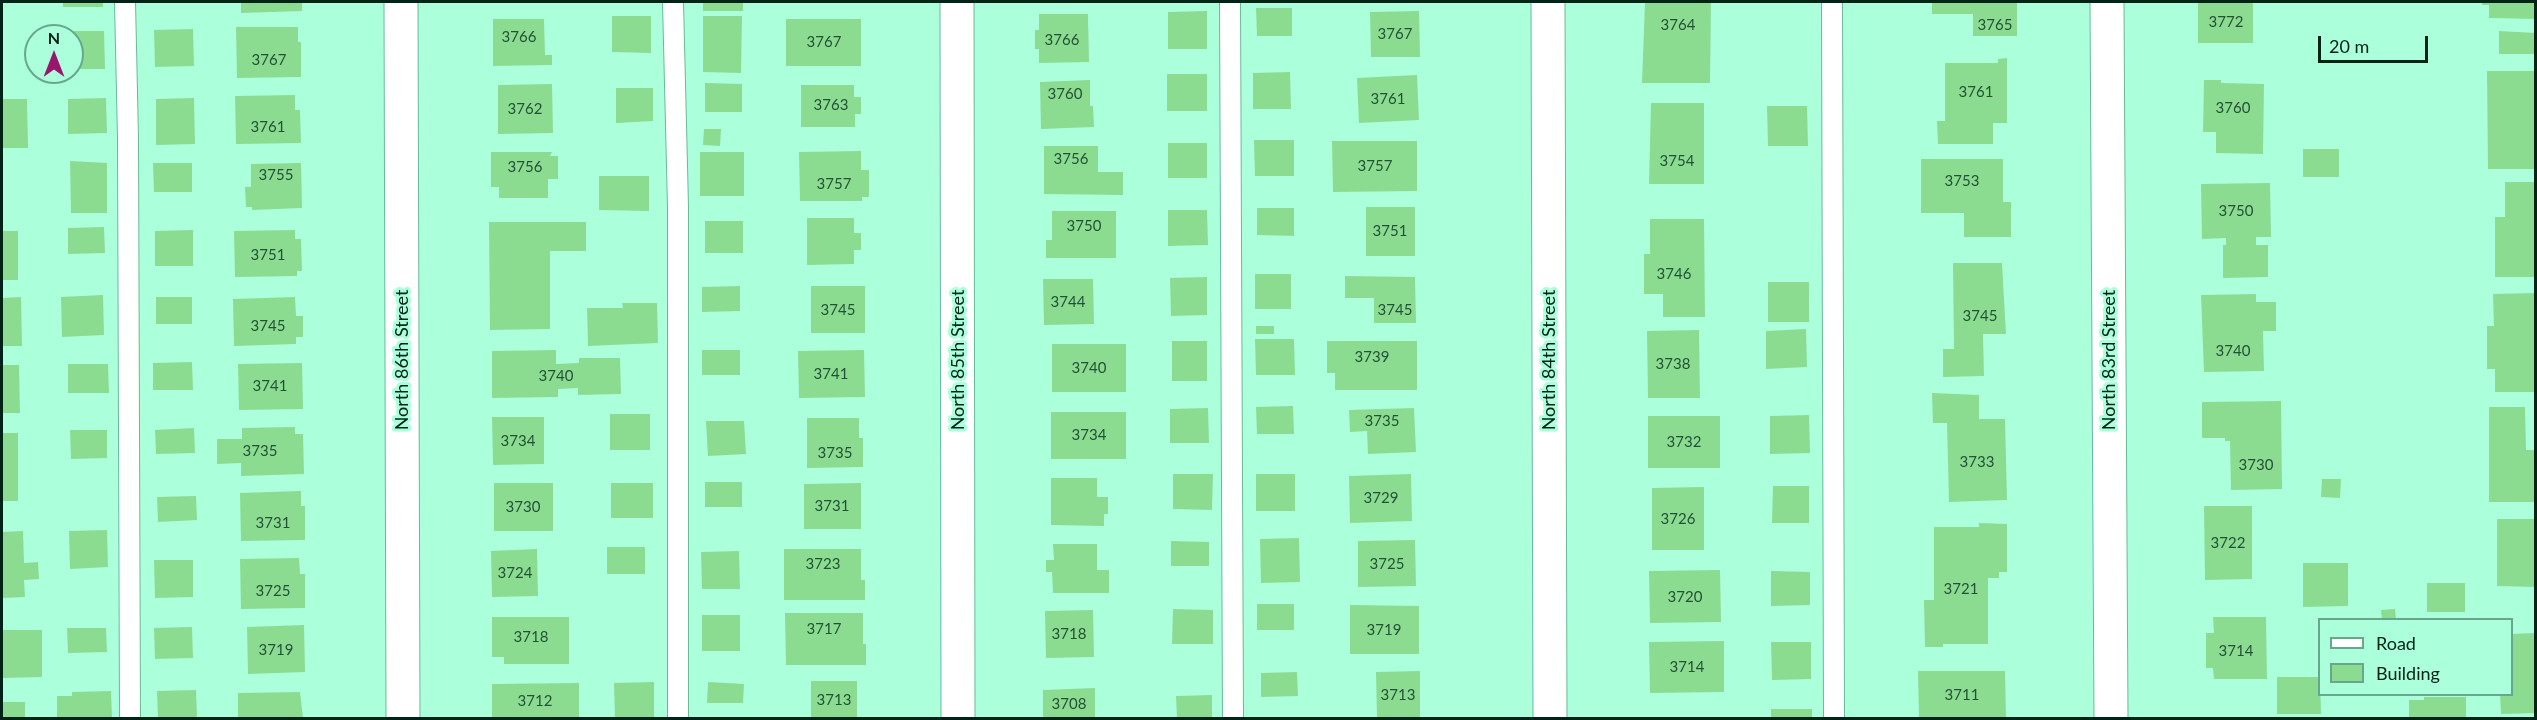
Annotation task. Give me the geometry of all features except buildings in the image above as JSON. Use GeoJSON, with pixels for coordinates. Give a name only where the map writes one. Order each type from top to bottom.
{"type":"FeatureCollection","features":[{"type":"Feature","properties":{"kind":"street","name":"North 86th Street"},"geometry":{"type":"LineString","coordinates":[[401,2],[403,718]]}},
{"type":"Feature","properties":{"kind":"street","name":"North 85th Street"},"geometry":{"type":"LineString","coordinates":[[957,2],[958,718]]}},
{"type":"Feature","properties":{"kind":"street","name":"North 84th Street"},"geometry":{"type":"LineString","coordinates":[[1548,2],[1550,718]]}},
{"type":"Feature","properties":{"kind":"street","name":"North 83rd Street"},"geometry":{"type":"LineString","coordinates":[[2108,2],[2111,718]]}},
{"type":"Feature","properties":{"kind":"lane"},"geometry":{"type":"LineString","coordinates":[[125,2],[128,138],[130,718]]}},
{"type":"Feature","properties":{"kind":"lane"},"geometry":{"type":"LineString","coordinates":[[673,2],[678,207],[678,718]]}},
{"type":"Feature","properties":{"kind":"lane"},"geometry":{"type":"LineString","coordinates":[[1230,2],[1233,718]]}},
{"type":"Feature","properties":{"kind":"lane"},"geometry":{"type":"LineString","coordinates":[[1832,2],[1834,718]]}}]}
